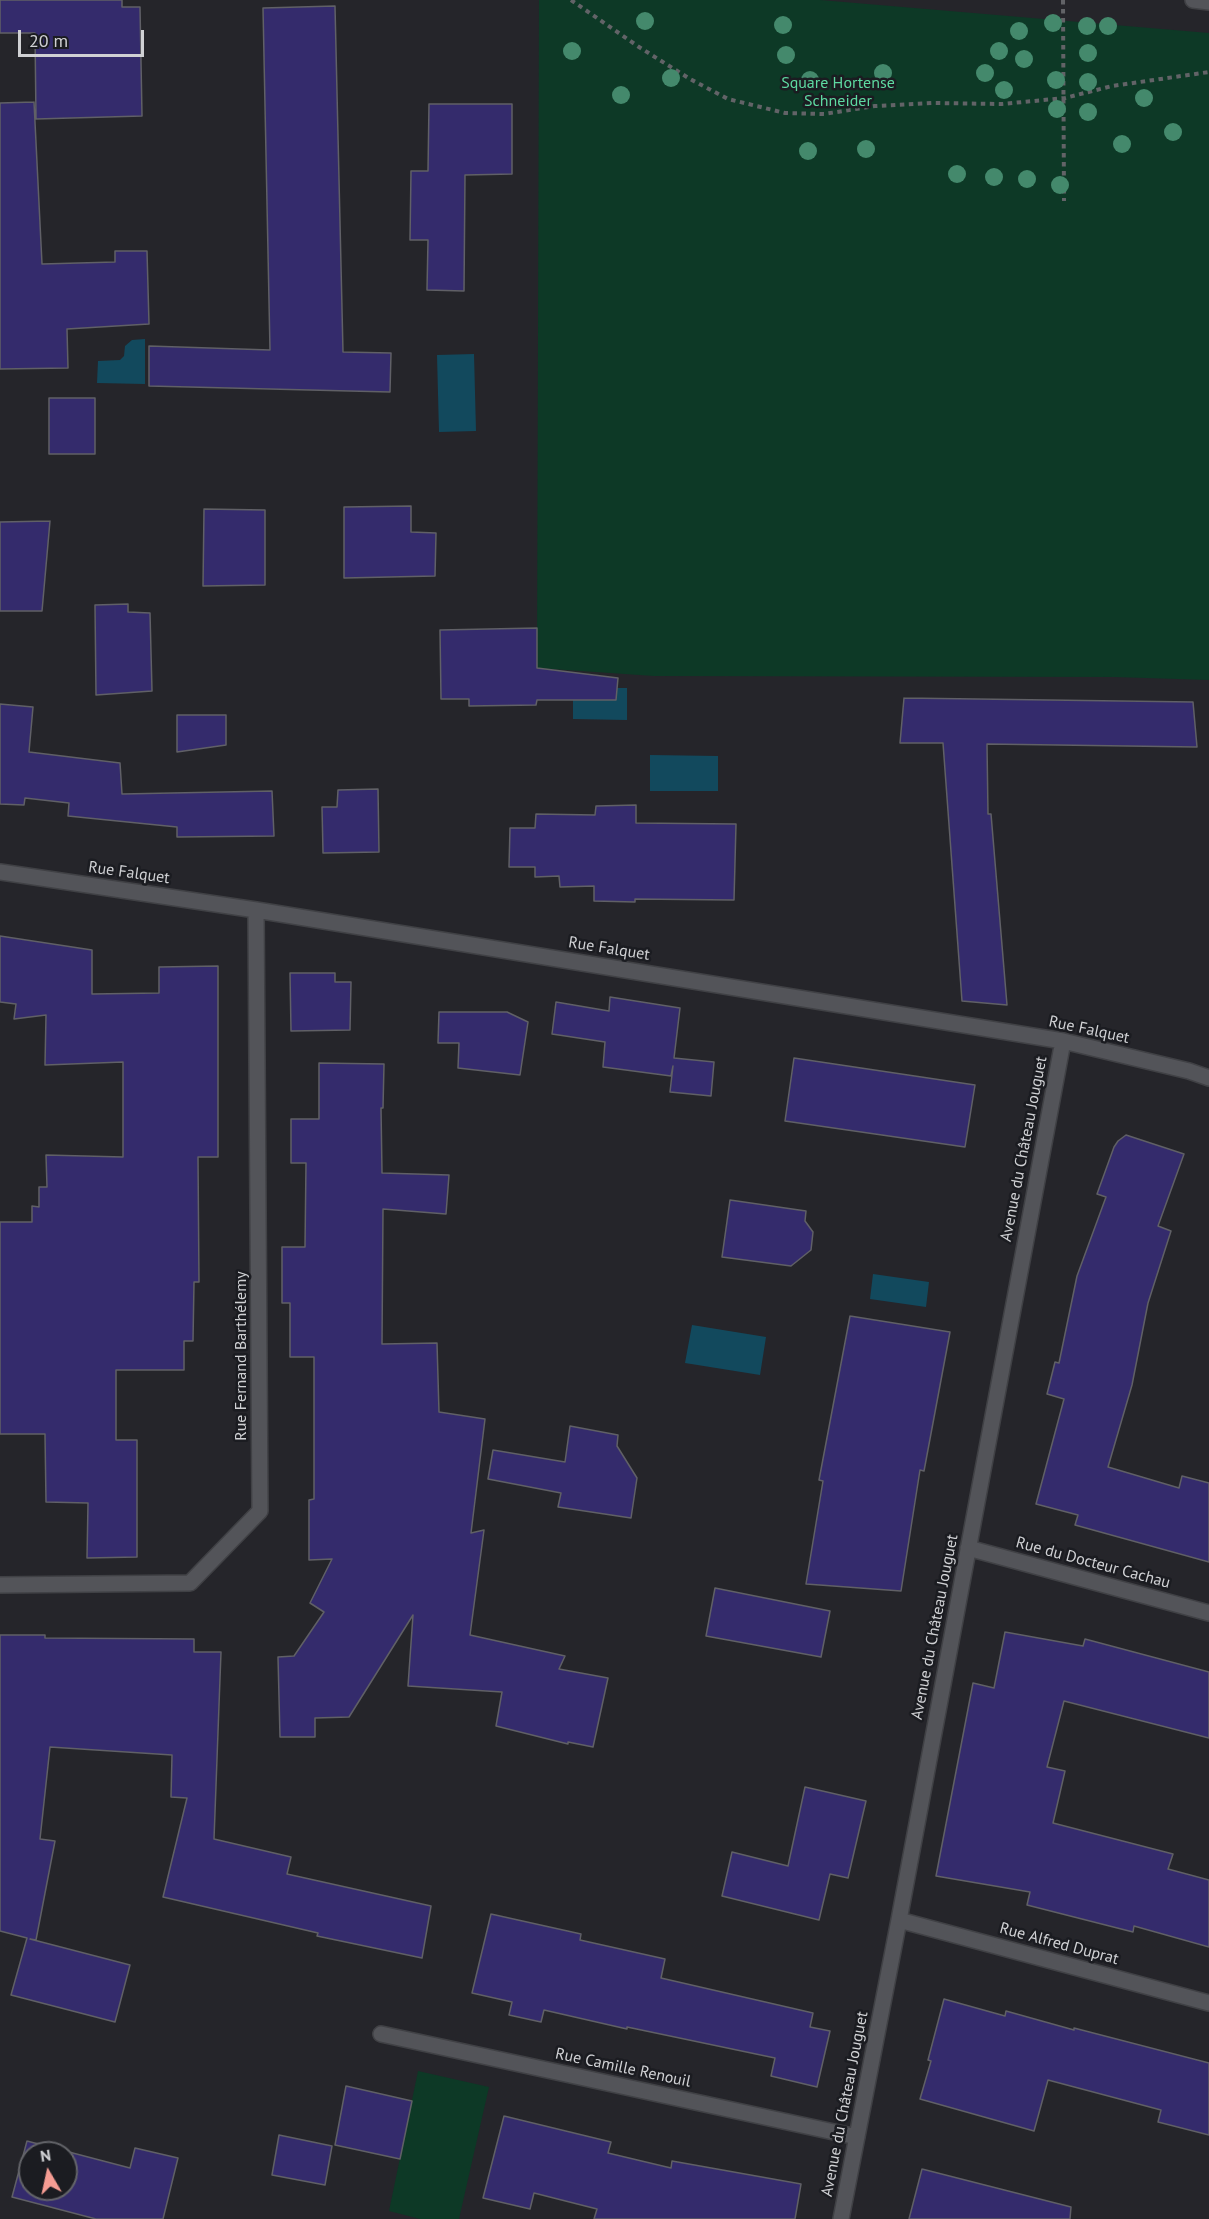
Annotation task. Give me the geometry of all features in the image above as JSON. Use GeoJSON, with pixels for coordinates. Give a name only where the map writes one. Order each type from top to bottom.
{"type":"FeatureCollection","features":[{"type":"Feature","properties":{"kind":"street"},"geometry":{"type":"LineString","coordinates":[[1193,0],[1209,2]]}},
{"type":"Feature","properties":{"kind":"street","name":"Rue Falquet"},"geometry":{"type":"LineString","coordinates":[[0,872],[256,910],[1063,1041],[1189,1071],[1209,1078]]}},
{"type":"Feature","properties":{"kind":"street","name":"Rue Fernand Barthélemy"},"geometry":{"type":"LineString","coordinates":[[0,1585],[190,1583],[260,1511],[256,910]]}},
{"type":"Feature","properties":{"kind":"street","name":"Avenue du Château Jouguet"},"geometry":{"type":"LineString","coordinates":[[842,2219],[1063,1041]]}},
{"type":"Feature","properties":{"kind":"street","name":"Rue du Docteur Cachau"},"geometry":{"type":"LineString","coordinates":[[968,1548],[1209,1613]]}},
{"type":"Feature","properties":{"kind":"street","name":"Rue Alfred Duprat"},"geometry":{"type":"LineString","coordinates":[[899,1920],[1209,2003]]}},
{"type":"Feature","properties":{"kind":"street","name":"Rue Camille Renouil"},"geometry":{"type":"LineString","coordinates":[[381,2034],[857,2137]]}},
{"type":"Feature","properties":{"kind":"path"},"geometry":{"type":"LineString","coordinates":[[571,0],[690,79],[728,99],[785,113],[824,114],[875,106],[933,103],[1002,104],[1065,98],[1112,86],[1209,72]]}},
{"type":"Feature","properties":{"kind":"path"},"geometry":{"type":"LineString","coordinates":[[1063,0],[1064,201]]}},
{"type":"Feature","properties":{"kind":"green space","name":"Square Hortense Schneider"},"geometry":{"type":"Polygon","coordinates":[[[539,0],[820,0],[1209,33],[1209,680],[1114,677],[654,676],[537,668],[539,0]]]}},
{"type":"Feature","properties":{"kind":"green space"},"geometry":{"type":"Polygon","coordinates":[[[418,2071],[489,2087],[459,2219],[420,2219],[389,2211],[418,2071]]]}},
{"type":"Feature","properties":{"kind":"water"},"geometry":{"type":"Polygon","coordinates":[[[145,339],[145,384],[97,383],[98,361],[120,360],[124,356],[125,346],[132,340],[145,339]]]}},
{"type":"Feature","properties":{"kind":"water"},"geometry":{"type":"Polygon","coordinates":[[[474,354],[476,431],[439,432],[437,355],[474,354]]]}},
{"type":"Feature","properties":{"kind":"water"},"geometry":{"type":"Polygon","coordinates":[[[573,688],[627,688],[627,720],[573,719],[573,688]]]}},
{"type":"Feature","properties":{"kind":"water"},"geometry":{"type":"Polygon","coordinates":[[[650,755],[718,756],[718,791],[650,791],[650,755]]]}},
{"type":"Feature","properties":{"kind":"water"},"geometry":{"type":"Polygon","coordinates":[[[873,1274],[929,1282],[926,1307],[870,1299],[873,1274]]]}},
{"type":"Feature","properties":{"kind":"water"},"geometry":{"type":"Polygon","coordinates":[[[692,1325],[766,1337],[760,1375],[685,1363],[692,1325]]]}},
{"type":"Feature","properties":{"kind":"building"},"geometry":{"type":"Polygon","coordinates":[[[0,0],[122,0],[122,7],[140,7],[142,116],[36,119],[35,33],[0,33],[0,0]]]}},
{"type":"Feature","properties":{"kind":"building"},"geometry":{"type":"Polygon","coordinates":[[[335,6],[343,352],[391,353],[390,392],[149,386],[149,346],[270,350],[263,8],[335,6]]]}},
{"type":"Feature","properties":{"kind":"building"},"geometry":{"type":"Polygon","coordinates":[[[34,102],[42,264],[115,262],[115,251],[147,251],[149,324],[67,329],[68,368],[0,369],[0,103],[34,102]]]}},
{"type":"Feature","properties":{"kind":"building"},"geometry":{"type":"Polygon","coordinates":[[[429,104],[512,104],[512,174],[465,175],[464,291],[427,290],[428,240],[410,240],[411,171],[428,171],[429,104]]]}},
{"type":"Feature","properties":{"kind":"building"},"geometry":{"type":"Polygon","coordinates":[[[49,398],[95,398],[95,454],[49,454],[49,398]]]}},
{"type":"Feature","properties":{"kind":"building"},"geometry":{"type":"Polygon","coordinates":[[[411,506],[411,532],[436,533],[435,576],[344,578],[344,507],[411,506]]]}},
{"type":"Feature","properties":{"kind":"building"},"geometry":{"type":"Polygon","coordinates":[[[204,509],[265,510],[265,585],[203,586],[204,509]]]}},
{"type":"Feature","properties":{"kind":"building"},"geometry":{"type":"Polygon","coordinates":[[[50,521],[42,611],[0,611],[0,522],[50,521]]]}},
{"type":"Feature","properties":{"kind":"building"},"geometry":{"type":"Polygon","coordinates":[[[128,604],[128,612],[150,613],[152,691],[96,695],[95,605],[128,604]]]}},
{"type":"Feature","properties":{"kind":"building"},"geometry":{"type":"Polygon","coordinates":[[[537,628],[537,668],[618,678],[616,700],[537,700],[536,705],[469,706],[469,699],[441,699],[440,630],[537,628]]]}},
{"type":"Feature","properties":{"kind":"building"},"geometry":{"type":"Polygon","coordinates":[[[904,698],[1193,702],[1197,747],[987,744],[988,814],[991,814],[1007,1005],[962,1001],[943,743],[900,743],[904,698]]]}},
{"type":"Feature","properties":{"kind":"building"},"geometry":{"type":"Polygon","coordinates":[[[0,704],[33,707],[29,752],[120,763],[122,794],[272,791],[274,836],[177,837],[177,827],[68,816],[69,803],[25,798],[24,805],[0,804],[0,704]]]}},
{"type":"Feature","properties":{"kind":"building"},"geometry":{"type":"Polygon","coordinates":[[[177,715],[226,715],[226,745],[177,752],[177,715]]]}},
{"type":"Feature","properties":{"kind":"building"},"geometry":{"type":"Polygon","coordinates":[[[378,789],[379,852],[323,853],[322,807],[337,807],[338,790],[378,789]]]}},
{"type":"Feature","properties":{"kind":"building"},"geometry":{"type":"Polygon","coordinates":[[[636,805],[636,823],[736,824],[734,900],[594,901],[594,886],[560,887],[559,876],[535,877],[535,867],[509,867],[510,828],[535,828],[536,814],[595,815],[596,806],[636,805]]]}},
{"type":"Feature","properties":{"kind":"building"},"geometry":{"type":"Polygon","coordinates":[[[0,936],[92,950],[92,994],[159,993],[159,967],[218,966],[218,1157],[198,1157],[199,1282],[194,1282],[193,1341],[184,1341],[184,1370],[116,1370],[116,1440],[137,1440],[137,1557],[87,1558],[88,1503],[46,1502],[45,1434],[0,1434],[0,1222],[32,1222],[32,1206],[39,1207],[39,1187],[47,1187],[46,1155],[123,1157],[123,1062],[45,1065],[46,1015],[14,1019],[16,1004],[0,1002],[0,936]]]}},
{"type":"Feature","properties":{"kind":"building"},"geometry":{"type":"Polygon","coordinates":[[[290,973],[335,973],[335,982],[351,982],[350,1030],[291,1031],[290,973]]]}},
{"type":"Feature","properties":{"kind":"building"},"geometry":{"type":"Polygon","coordinates":[[[610,997],[680,1008],[674,1058],[714,1062],[711,1096],[670,1092],[673,1066],[671,1076],[603,1067],[605,1042],[552,1034],[556,1002],[609,1011],[610,997]]]}},
{"type":"Feature","properties":{"kind":"building"},"geometry":{"type":"Polygon","coordinates":[[[439,1012],[507,1012],[528,1022],[520,1075],[458,1068],[459,1043],[438,1043],[439,1012]]]}},
{"type":"Feature","properties":{"kind":"building"},"geometry":{"type":"Polygon","coordinates":[[[794,1058],[975,1085],[965,1147],[785,1121],[794,1058]]]}},
{"type":"Feature","properties":{"kind":"building"},"geometry":{"type":"Polygon","coordinates":[[[319,1063],[384,1064],[383,1108],[381,1108],[382,1173],[449,1175],[446,1214],[383,1209],[382,1344],[437,1343],[439,1412],[485,1419],[471,1533],[484,1530],[470,1635],[565,1656],[559,1669],[608,1678],[593,1747],[568,1742],[568,1744],[496,1726],[502,1692],[408,1686],[413,1615],[349,1717],[315,1718],[315,1737],[280,1737],[278,1657],[294,1656],[324,1612],[310,1603],[332,1559],[309,1560],[309,1500],[314,1499],[314,1357],[290,1357],[290,1303],[282,1303],[282,1247],[305,1247],[306,1163],[291,1163],[291,1119],[319,1119],[319,1063]]]}},
{"type":"Feature","properties":{"kind":"building"},"geometry":{"type":"Polygon","coordinates":[[[1126,1135],[1184,1154],[1158,1226],[1171,1231],[1148,1303],[1132,1385],[1108,1467],[1179,1488],[1182,1476],[1209,1483],[1209,1562],[1075,1525],[1078,1515],[1036,1504],[1064,1399],[1047,1394],[1055,1362],[1059,1363],[1077,1276],[1106,1197],[1097,1194],[1114,1147],[1126,1135]]]}},
{"type":"Feature","properties":{"kind":"building"},"geometry":{"type":"Polygon","coordinates":[[[730,1200],[806,1211],[805,1221],[813,1232],[811,1250],[791,1266],[722,1257],[730,1200]]]}},
{"type":"Feature","properties":{"kind":"building"},"geometry":{"type":"Polygon","coordinates":[[[850,1316],[950,1332],[924,1471],[920,1470],[901,1591],[806,1584],[823,1481],[819,1480],[850,1316]]]}},
{"type":"Feature","properties":{"kind":"building"},"geometry":{"type":"Polygon","coordinates":[[[570,1426],[618,1435],[617,1446],[637,1478],[631,1518],[558,1507],[561,1493],[488,1479],[493,1450],[565,1462],[570,1426]]]}},
{"type":"Feature","properties":{"kind":"building"},"geometry":{"type":"Polygon","coordinates":[[[715,1588],[830,1611],[821,1657],[706,1636],[715,1588]]]}},
{"type":"Feature","properties":{"kind":"building"},"geometry":{"type":"Polygon","coordinates":[[[1005,1632],[1083,1646],[1085,1639],[1209,1672],[1209,1738],[1064,1701],[1047,1767],[1065,1771],[1053,1823],[1173,1854],[1168,1869],[1209,1880],[1209,1947],[1134,1926],[1133,1932],[1027,1905],[1030,1892],[936,1876],[973,1683],[994,1688],[1005,1632]]]}},
{"type":"Feature","properties":{"kind":"building"},"geometry":{"type":"Polygon","coordinates":[[[0,1635],[45,1635],[45,1638],[194,1639],[194,1652],[221,1652],[214,1839],[291,1857],[287,1874],[431,1906],[422,1958],[317,1936],[318,1933],[163,1897],[187,1798],[171,1797],[172,1755],[50,1747],[40,1839],[55,1841],[36,1940],[30,1939],[130,1965],[115,2022],[11,1995],[27,1938],[0,1931],[0,1635]]]}},
{"type":"Feature","properties":{"kind":"building"},"geometry":{"type":"Polygon","coordinates":[[[805,1787],[866,1801],[848,1878],[830,1874],[819,1920],[722,1896],[732,1852],[788,1866],[805,1787]]]}},
{"type":"Feature","properties":{"kind":"building"},"geometry":{"type":"Polygon","coordinates":[[[491,1914],[581,1934],[580,1940],[665,1959],[661,1978],[813,2013],[810,2027],[830,2031],[817,2087],[771,2076],[775,2058],[544,2010],[541,2022],[509,2015],[512,2002],[472,1993],[491,1914]]]}},
{"type":"Feature","properties":{"kind":"building"},"geometry":{"type":"Polygon","coordinates":[[[944,1999],[1005,2016],[1006,2011],[1209,2063],[1209,2135],[1158,2122],[1161,2110],[1048,2080],[1034,2131],[920,2099],[931,2061],[928,2060],[944,1999]]]}},
{"type":"Feature","properties":{"kind":"building"},"geometry":{"type":"Polygon","coordinates":[[[346,2086],[412,2101],[400,2159],[335,2145],[346,2086]]]}},
{"type":"Feature","properties":{"kind":"building"},"geometry":{"type":"Polygon","coordinates":[[[504,2116],[611,2142],[608,2153],[671,2168],[672,2161],[801,2184],[795,2219],[594,2219],[597,2209],[534,2193],[530,2209],[483,2198],[504,2116]]]}},
{"type":"Feature","properties":{"kind":"building"},"geometry":{"type":"Polygon","coordinates":[[[279,2135],[332,2146],[325,2185],[272,2175],[279,2135]]]}},
{"type":"Feature","properties":{"kind":"building"},"geometry":{"type":"Polygon","coordinates":[[[135,2148],[178,2158],[163,2219],[96,2219],[27,2201],[78,2201],[78,2154],[130,2168],[135,2148]]]}},
{"type":"Feature","properties":{"kind":"building"},"geometry":{"type":"Polygon","coordinates":[[[922,2169],[1071,2207],[1070,2219],[909,2219],[922,2169]]]}},
{"type":"Feature","properties":{"kind":"building"},"geometry":{"type":"Polygon","coordinates":[[[18,2175],[18,2199],[12,2197],[18,2175]]]}}]}
